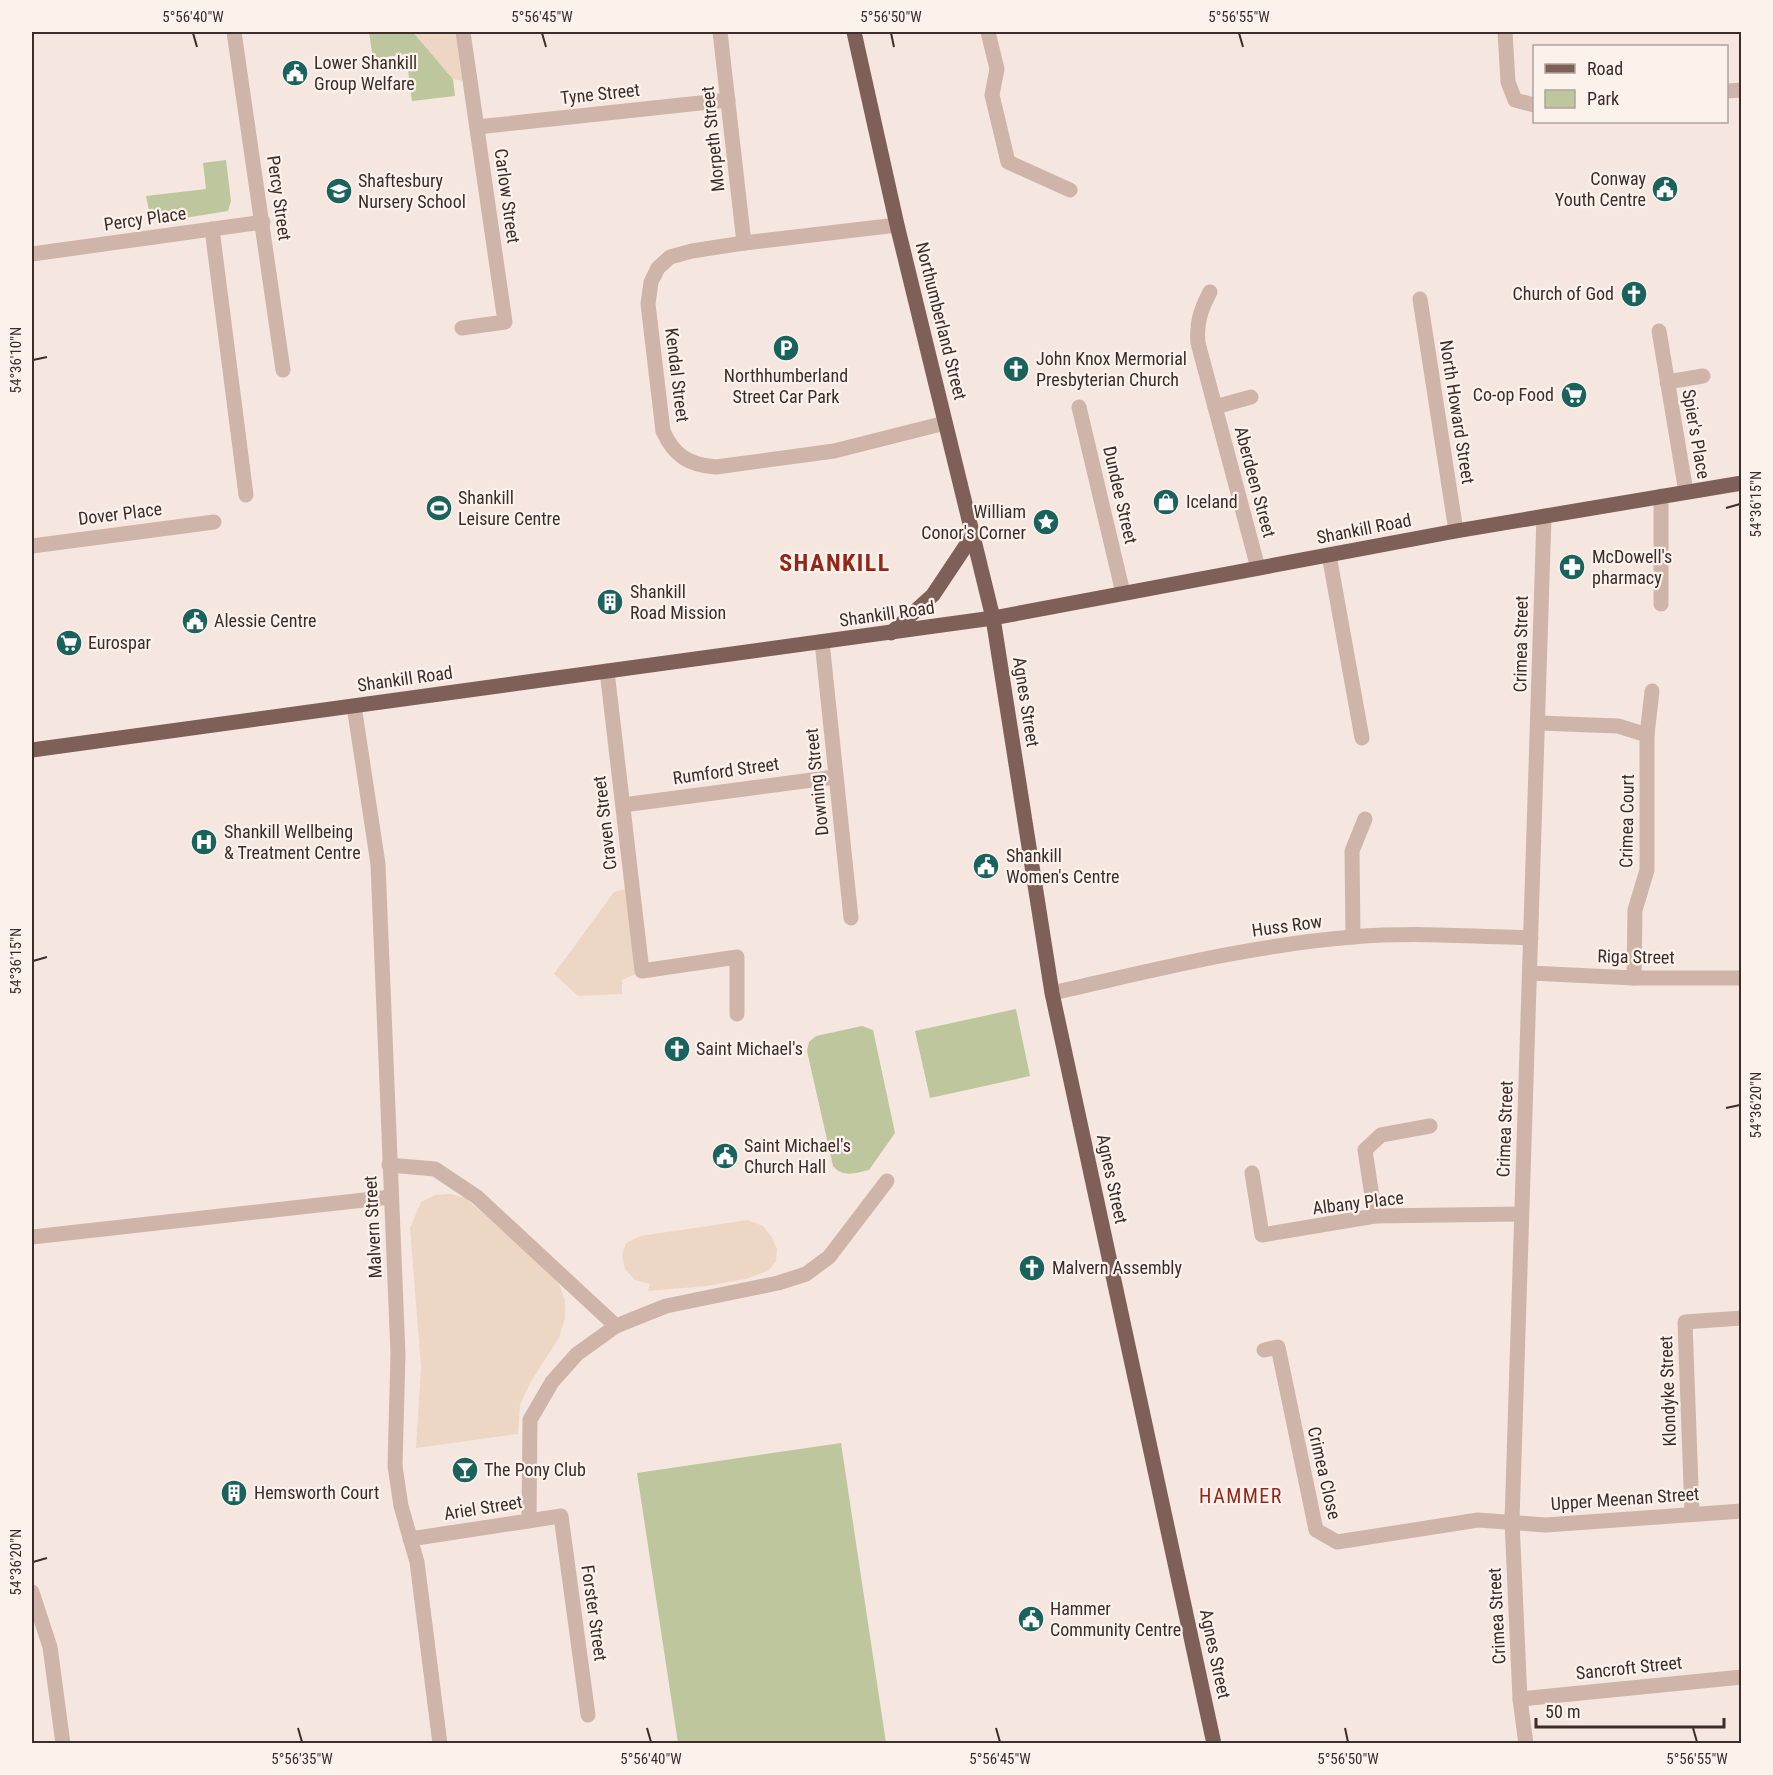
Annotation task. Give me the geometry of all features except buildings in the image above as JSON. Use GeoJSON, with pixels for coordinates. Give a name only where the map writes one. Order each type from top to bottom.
{"type":"FeatureCollection","features":[{"type":"Feature","properties":{"kind":"main road","name":"Northumberland Street"},"geometry":{"type":"LineString","coordinates":[[854,32],[897,225],[993,618]]}},
{"type":"Feature","properties":{"kind":"main road","name":"Shankill Road"},"geometry":{"type":"LineString","coordinates":[[32,750],[993,618],[1456,531],[1742,483]]}},
{"type":"Feature","properties":{"kind":"main road"},"geometry":{"type":"LineString","coordinates":[[891,633],[933,595],[973,535]]}},
{"type":"Feature","properties":{"kind":"main road","name":"Agnes Street"},"geometry":{"type":"LineString","coordinates":[[993,618],[1037,913],[1052,993],[1214,1743]]}},
{"type":"Feature","properties":{"kind":"street","name":"Percy Street"},"geometry":{"type":"LineString","coordinates":[[234,32],[283,370]]}},
{"type":"Feature","properties":{"kind":"street","name":"Carlow Street"},"geometry":{"type":"LineString","coordinates":[[462,328],[505,322],[463,32]]}},
{"type":"Feature","properties":{"kind":"street","name":"Morpeth Street"},"geometry":{"type":"LineString","coordinates":[[720,32],[744,243]]}},
{"type":"Feature","properties":{"kind":"street"},"geometry":{"type":"LineString","coordinates":[[988,32],[997,69],[992,95],[1008,162],[1071,190]]}},
{"type":"Feature","properties":{"kind":"street"},"geometry":{"type":"LineString","coordinates":[[1505,32],[1508,82],[1515,100],[1533,105]]}},
{"type":"Feature","properties":{"kind":"street","name":"Tyne Street"},"geometry":{"type":"LineString","coordinates":[[477,127],[728,100]]}},
{"type":"Feature","properties":{"kind":"street","name":"Percy Place"},"geometry":{"type":"LineString","coordinates":[[32,254],[263,222]]}},
{"type":"Feature","properties":{"kind":"street","name":"Kendal Street"},"geometry":{"type":"LineString","coordinates":[[897,225],[692,250],[670,257],[658,268],[651,282],[648,304],[656,429],[684,460],[700,466],[716,466],[834,451],[945,423]]}},
{"type":"Feature","properties":{"kind":"street"},"geometry":{"type":"LineString","coordinates":[[212,229],[246,495]]}},
{"type":"Feature","properties":{"kind":"street","name":"Aberdeen Street"},"geometry":{"type":"LineString","coordinates":[[1210,292],[1197,328],[1198,343],[1258,568]]}},
{"type":"Feature","properties":{"kind":"street","name":"North Howard Street"},"geometry":{"type":"LineString","coordinates":[[1420,299],[1456,531]]}},
{"type":"Feature","properties":{"kind":"street","name":"Spier's Place"},"geometry":{"type":"LineString","coordinates":[[1659,331],[1686,492]]}},
{"type":"Feature","properties":{"kind":"street","name":"Spier's Place"},"geometry":{"type":"LineString","coordinates":[[1668,382],[1703,376]]}},
{"type":"Feature","properties":{"kind":"street","name":"Aberdeen Street"},"geometry":{"type":"LineString","coordinates":[[1215,407],[1251,397]]}},
{"type":"Feature","properties":{"kind":"street","name":"Dundee Street"},"geometry":{"type":"LineString","coordinates":[[1079,407],[1123,593]]}},
{"type":"Feature","properties":{"kind":"street"},"geometry":{"type":"LineString","coordinates":[[1660,604],[1661,496]]}},
{"type":"Feature","properties":{"kind":"street","name":"Crimea Street"},"geometry":{"type":"LineString","coordinates":[[1526,1743],[1520,1699],[1512,1521],[1544,516]]}},
{"type":"Feature","properties":{"kind":"street","name":"Dover Place"},"geometry":{"type":"LineString","coordinates":[[32,546],[214,522]]}},
{"type":"Feature","properties":{"kind":"street"},"geometry":{"type":"LineString","coordinates":[[1329,555],[1362,738]]}},
{"type":"Feature","properties":{"kind":"street","name":"Downing Street"},"geometry":{"type":"LineString","coordinates":[[822,642],[851,918]]}},
{"type":"Feature","properties":{"kind":"street","name":"Craven Street"},"geometry":{"type":"LineString","coordinates":[[607,670],[642,971],[737,957],[737,1014]]}},
{"type":"Feature","properties":{"kind":"street","name":"Crimea Court"},"geometry":{"type":"LineString","coordinates":[[1634,978],[1635,910],[1647,870],[1647,735],[1652,691]]}},
{"type":"Feature","properties":{"kind":"street","name":"Malvern Street"},"geometry":{"type":"LineString","coordinates":[[354,706],[378,864],[398,1354],[395,1466],[401,1506],[417,1562],[440,1743]]}},
{"type":"Feature","properties":{"kind":"street"},"geometry":{"type":"LineString","coordinates":[[1539,723],[1618,726],[1647,735]]}},
{"type":"Feature","properties":{"kind":"street","name":"Rumford Street"},"geometry":{"type":"LineString","coordinates":[[623,805],[835,777]]}},
{"type":"Feature","properties":{"kind":"street"},"geometry":{"type":"LineString","coordinates":[[1353,937],[1352,851],[1365,819]]}},
{"type":"Feature","properties":{"kind":"street","name":"Huss Row"},"geometry":{"type":"LineString","coordinates":[[1052,993],[1243,951],[1353,937],[1416,934],[1531,938]]}},
{"type":"Feature","properties":{"kind":"street","name":"Riga Street"},"geometry":{"type":"LineString","coordinates":[[1530,973],[1634,978],[1742,978]]}},
{"type":"Feature","properties":{"kind":"street"},"geometry":{"type":"LineString","coordinates":[[1375,1216],[1365,1150],[1381,1135],[1430,1126]]}},
{"type":"Feature","properties":{"kind":"street"},"geometry":{"type":"LineString","coordinates":[[389,1165],[435,1169],[477,1197],[520,1240],[616,1326]]}},
{"type":"Feature","properties":{"kind":"street","name":"Albany Place"},"geometry":{"type":"LineString","coordinates":[[1252,1173],[1262,1235],[1375,1216],[1521,1214]]}},
{"type":"Feature","properties":{"kind":"street"},"geometry":{"type":"LineString","coordinates":[[529,1521],[530,1420],[552,1382],[577,1354],[616,1326],[666,1298],[778,1283],[806,1274],[829,1257],[887,1181]]}},
{"type":"Feature","properties":{"kind":"street"},"geometry":{"type":"LineString","coordinates":[[32,1237],[391,1197]]}},
{"type":"Feature","properties":{"kind":"street","name":"Klondyke Street"},"geometry":{"type":"LineString","coordinates":[[1692,1514],[1685,1322],[1742,1318]]}},
{"type":"Feature","properties":{"kind":"street","name":"Crimea Close"},"geometry":{"type":"LineString","coordinates":[[1264,1350],[1278,1347],[1316,1530],[1337,1542],[1478,1520],[1512,1521]]}},
{"type":"Feature","properties":{"kind":"street","name":"Upper Meenan Street"},"geometry":{"type":"LineString","coordinates":[[1512,1521],[1546,1525],[1742,1511]]}},
{"type":"Feature","properties":{"kind":"street","name":"Ariel Street"},"geometry":{"type":"LineString","coordinates":[[410,1539],[561,1516]]}},
{"type":"Feature","properties":{"kind":"street","name":"Forster Street"},"geometry":{"type":"LineString","coordinates":[[561,1516],[588,1715]]}},
{"type":"Feature","properties":{"kind":"street"},"geometry":{"type":"LineString","coordinates":[[32,1592],[50,1647],[63,1743]]}},
{"type":"Feature","properties":{"kind":"street","name":"Sancroft Street"},"geometry":{"type":"LineString","coordinates":[[1520,1699],[1742,1677]]}},
{"type":"Feature","properties":{"kind":"green space"},"geometry":{"type":"Polygon","coordinates":[[[369,32],[413,32],[453,79],[455,96],[412,101],[406,54],[373,59],[369,32]]]}},
{"type":"Feature","properties":{"kind":"green space"},"geometry":{"type":"Polygon","coordinates":[[[226,160],[231,201],[228,211],[160,222],[150,215],[146,196],[206,189],[203,163],[226,160]]]}},
{"type":"Feature","properties":{"kind":"green space"},"geometry":{"type":"Polygon","coordinates":[[[1016,1009],[1030,1076],[930,1098],[915,1031],[1016,1009]]]}},
{"type":"Feature","properties":{"kind":"green space"},"geometry":{"type":"Polygon","coordinates":[[[862,1026],[873,1030],[895,1133],[869,1170],[845,1173],[833,1166],[807,1051],[809,1042],[816,1036],[862,1026]]]}},
{"type":"Feature","properties":{"kind":"green space"},"geometry":{"type":"Polygon","coordinates":[[[841,1443],[886,1743],[678,1743],[637,1473],[841,1443]]]}},
{"type":"Feature","properties":{"kind":"shaded area"},"geometry":{"type":"Polygon","coordinates":[[[413,32],[463,32],[470,82],[453,79],[413,32]]]}},
{"type":"Feature","properties":{"kind":"shaded area"},"geometry":{"type":"Polygon","coordinates":[[[632,887],[642,971],[622,980],[622,994],[578,996],[554,974],[614,892],[632,887]]]}},
{"type":"Feature","properties":{"kind":"shaded area"},"geometry":{"type":"Polygon","coordinates":[[[451,1194],[465,1198],[545,1267],[559,1284],[565,1301],[565,1318],[559,1338],[530,1383],[520,1405],[518,1434],[416,1448],[421,1367],[410,1228],[421,1202],[435,1195],[451,1194]]]}},
{"type":"Feature","properties":{"kind":"shaded area"},"geometry":{"type":"Polygon","coordinates":[[[748,1220],[763,1226],[772,1237],[777,1249],[776,1261],[768,1271],[746,1279],[707,1286],[648,1291],[650,1284],[635,1280],[625,1269],[622,1255],[626,1243],[640,1236],[748,1220]]]}},
{"type":"Feature","properties":{"kind":"place","name":"Lower Shankill Group Welfare"},"geometry":{"type":"Point","coordinates":[295,73]}},
{"type":"Feature","properties":{"kind":"place","name":"Conway Youth Centre"},"geometry":{"type":"Point","coordinates":[1665,189]}},
{"type":"Feature","properties":{"kind":"place","name":"Shaftesbury Nursery School"},"geometry":{"type":"Point","coordinates":[339,191]}},
{"type":"Feature","properties":{"kind":"place","name":"Church of God"},"geometry":{"type":"Point","coordinates":[1634,294]}},
{"type":"Feature","properties":{"kind":"place","name":"Northhumberland Street Car Park"},"geometry":{"type":"Point","coordinates":[786,348]}},
{"type":"Feature","properties":{"kind":"place","name":"John Knox Mermorial Presbyterian Church"},"geometry":{"type":"Point","coordinates":[1016,369]}},
{"type":"Feature","properties":{"kind":"place","name":"Co-op Food"},"geometry":{"type":"Point","coordinates":[1574,395]}},
{"type":"Feature","properties":{"kind":"place","name":"Iceland"},"geometry":{"type":"Point","coordinates":[1166,502]}},
{"type":"Feature","properties":{"kind":"place","name":"Shankill Leisure Centre"},"geometry":{"type":"Point","coordinates":[439,508]}},
{"type":"Feature","properties":{"kind":"place","name":"William Conor's Corner"},"geometry":{"type":"Point","coordinates":[1046,522]}},
{"type":"Feature","properties":{"kind":"place","name":"McDowell's pharmacy"},"geometry":{"type":"Point","coordinates":[1572,567]}},
{"type":"Feature","properties":{"kind":"place","name":"Shankill Road Mission"},"geometry":{"type":"Point","coordinates":[610,602]}},
{"type":"Feature","properties":{"kind":"place","name":"Alessie Centre"},"geometry":{"type":"Point","coordinates":[195,621]}},
{"type":"Feature","properties":{"kind":"place","name":"Eurospar"},"geometry":{"type":"Point","coordinates":[69,643]}},
{"type":"Feature","properties":{"kind":"place","name":"Shankill Wellbeing & Treatment Centre"},"geometry":{"type":"Point","coordinates":[204,842]}},
{"type":"Feature","properties":{"kind":"place","name":"Shankill Women's Centre"},"geometry":{"type":"Point","coordinates":[986,866]}},
{"type":"Feature","properties":{"kind":"place","name":"Saint Michael's"},"geometry":{"type":"Point","coordinates":[677,1049]}},
{"type":"Feature","properties":{"kind":"place","name":"Saint Michael's Church Hall"},"geometry":{"type":"Point","coordinates":[725,1156]}},
{"type":"Feature","properties":{"kind":"place","name":"Malvern Assembly"},"geometry":{"type":"Point","coordinates":[1032,1268]}},
{"type":"Feature","properties":{"kind":"place","name":"The Pony Club"},"geometry":{"type":"Point","coordinates":[465,1470]}},
{"type":"Feature","properties":{"kind":"place","name":"Hemsworth Court"},"geometry":{"type":"Point","coordinates":[234,1493]}},
{"type":"Feature","properties":{"kind":"place","name":"Hammer Community Centre"},"geometry":{"type":"Point","coordinates":[1031,1619]}},
{"type":"Feature","properties":{"kind":"district","name":"SHANKILL"},"geometry":{"type":"Point","coordinates":[835,563]}},
{"type":"Feature","properties":{"kind":"district","name":"HAMMER"},"geometry":{"type":"Point","coordinates":[1241,1496]}}]}
